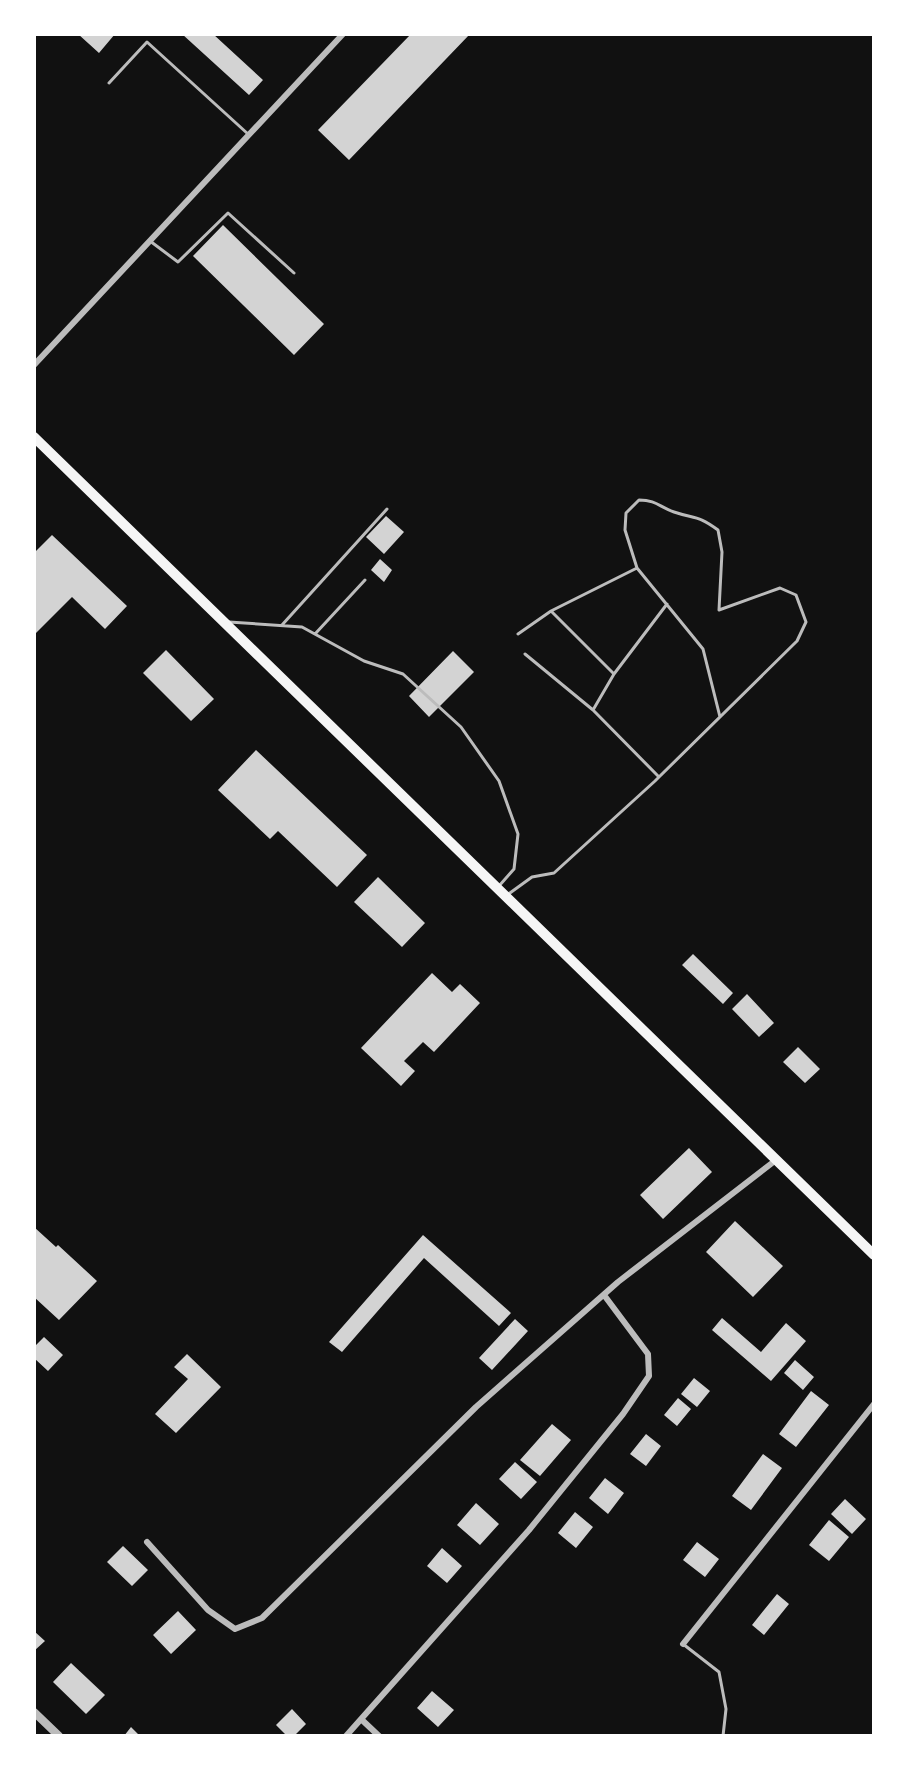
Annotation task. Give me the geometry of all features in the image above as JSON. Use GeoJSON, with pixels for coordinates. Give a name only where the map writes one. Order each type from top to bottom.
{"type":"FeatureCollection","features":[{"type":"Feature","properties":{"kind":"highway"},"geometry":{"type":"LineString","coordinates":[[34,437],[873,1255]]}},
{"type":"Feature","properties":{"kind":"street"},"geometry":{"type":"LineString","coordinates":[[34,365],[342,34]]}},
{"type":"Feature","properties":{"kind":"street"},"geometry":{"type":"LineString","coordinates":[[147,1542],[208,1610],[235,1629],[262,1618],[476,1407],[604,1295],[776,1160]]}},
{"type":"Feature","properties":{"kind":"street"},"geometry":{"type":"LineString","coordinates":[[346,1736],[529,1530],[623,1414],[649,1376],[648,1354],[604,1295]]}},
{"type":"Feature","properties":{"kind":"street"},"geometry":{"type":"LineString","coordinates":[[683,1644],[873,1404]]}},
{"type":"Feature","properties":{"kind":"street"},"geometry":{"type":"LineString","coordinates":[[34,1712],[59,1736]]}},
{"type":"Feature","properties":{"kind":"street"},"geometry":{"type":"LineString","coordinates":[[361,1719],[379,1736]]}},
{"type":"Feature","properties":{"kind":"lane"},"geometry":{"type":"LineString","coordinates":[[109,83],[147,42],[249,135]]}},
{"type":"Feature","properties":{"kind":"lane"},"geometry":{"type":"LineString","coordinates":[[150,241],[178,262],[228,213],[294,273]]}},
{"type":"Feature","properties":{"kind":"lane"},"geometry":{"type":"LineString","coordinates":[[506,897],[532,877],[554,873],[660,777],[797,641],[806,622],[796,595],[780,588],[719,610],[722,552],[718,530],[701,517],[673,512],[653,500],[639,500],[626,513],[625,531],[637,568],[703,649],[720,717]]}},
{"type":"Feature","properties":{"kind":"lane"},"geometry":{"type":"LineString","coordinates":[[282,625],[387,508]]}},
{"type":"Feature","properties":{"kind":"lane"},"geometry":{"type":"LineString","coordinates":[[518,634],[551,611],[637,568]]}},
{"type":"Feature","properties":{"kind":"lane"},"geometry":{"type":"LineString","coordinates":[[315,634],[365,580]]}},
{"type":"Feature","properties":{"kind":"lane"},"geometry":{"type":"LineString","coordinates":[[593,710],[614,674],[667,604]]}},
{"type":"Feature","properties":{"kind":"lane"},"geometry":{"type":"LineString","coordinates":[[551,611],[614,674]]}},
{"type":"Feature","properties":{"kind":"lane"},"geometry":{"type":"LineString","coordinates":[[224,622],[302,627],[364,661],[404,674],[467,736],[499,781],[518,834],[514,869],[497,888]]}},
{"type":"Feature","properties":{"kind":"lane"},"geometry":{"type":"LineString","coordinates":[[525,654],[593,710],[660,777]]}},
{"type":"Feature","properties":{"kind":"lane"},"geometry":{"type":"LineString","coordinates":[[683,1644],[718,1672],[726,1709],[723,1736]]}},
{"type":"Feature","properties":{"kind":"building"},"geometry":{"type":"Polygon","coordinates":[[[78,34],[115,34],[99,53],[78,34]]]}},
{"type":"Feature","properties":{"kind":"building"},"geometry":{"type":"Polygon","coordinates":[[[182,34],[213,34],[263,80],[249,95],[182,34]]]}},
{"type":"Feature","properties":{"kind":"building"},"geometry":{"type":"Polygon","coordinates":[[[411,34],[470,34],[349,160],[318,130],[411,34]]]}},
{"type":"Feature","properties":{"kind":"building"},"geometry":{"type":"Polygon","coordinates":[[[223,225],[324,324],[294,355],[193,256],[223,225]]]}},
{"type":"Feature","properties":{"kind":"building"},"geometry":{"type":"Polygon","coordinates":[[[386,516],[404,532],[384,554],[366,537],[386,516]]]}},
{"type":"Feature","properties":{"kind":"building"},"geometry":{"type":"Polygon","coordinates":[[[52,535],[127,606],[105,629],[72,597],[34,635],[34,553],[52,535]]]}},
{"type":"Feature","properties":{"kind":"building"},"geometry":{"type":"Polygon","coordinates":[[[380,559],[392,570],[384,582],[371,570],[380,559]]]}},
{"type":"Feature","properties":{"kind":"building"},"geometry":{"type":"Polygon","coordinates":[[[166,650],[214,699],[191,721],[143,673],[166,650]]]}},
{"type":"Feature","properties":{"kind":"building"},"geometry":{"type":"Polygon","coordinates":[[[453,651],[474,672],[429,717],[409,696],[453,651]]]}},
{"type":"Feature","properties":{"kind":"building"},"geometry":{"type":"Polygon","coordinates":[[[256,750],[367,855],[337,887],[278,831],[270,839],[218,790],[256,750]]]}},
{"type":"Feature","properties":{"kind":"building"},"geometry":{"type":"Polygon","coordinates":[[[378,877],[425,923],[402,947],[354,902],[378,877]]]}},
{"type":"Feature","properties":{"kind":"building"},"geometry":{"type":"Polygon","coordinates":[[[693,954],[733,993],[723,1004],[682,965],[693,954]]]}},
{"type":"Feature","properties":{"kind":"building"},"geometry":{"type":"Polygon","coordinates":[[[432,973],[452,992],[460,984],[480,1003],[434,1052],[423,1042],[404,1061],[415,1071],[401,1086],[361,1048],[432,973]]]}},
{"type":"Feature","properties":{"kind":"building"},"geometry":{"type":"Polygon","coordinates":[[[747,994],[774,1023],[759,1037],[732,1009],[747,994]]]}},
{"type":"Feature","properties":{"kind":"building"},"geometry":{"type":"Polygon","coordinates":[[[798,1047],[820,1069],[805,1083],[783,1062],[798,1047]]]}},
{"type":"Feature","properties":{"kind":"building"},"geometry":{"type":"Polygon","coordinates":[[[689,1148],[712,1172],[663,1219],[640,1195],[689,1148]]]}},
{"type":"Feature","properties":{"kind":"building"},"geometry":{"type":"Polygon","coordinates":[[[735,1221],[783,1266],[753,1297],[706,1252],[735,1221]]]}},
{"type":"Feature","properties":{"kind":"building"},"geometry":{"type":"Polygon","coordinates":[[[34,1227],[56,1247],[58,1245],[97,1281],[59,1320],[34,1297],[34,1227]]]}},
{"type":"Feature","properties":{"kind":"building"},"geometry":{"type":"Polygon","coordinates":[[[423,1235],[511,1313],[499,1326],[424,1258],[342,1352],[329,1342],[423,1235]]]}},
{"type":"Feature","properties":{"kind":"building"},"geometry":{"type":"Polygon","coordinates":[[[722,1318],[761,1352],[786,1323],[806,1341],[771,1381],[712,1330],[722,1318]]]}},
{"type":"Feature","properties":{"kind":"building"},"geometry":{"type":"Polygon","coordinates":[[[515,1319],[528,1331],[492,1370],[479,1358],[515,1319]]]}},
{"type":"Feature","properties":{"kind":"building"},"geometry":{"type":"Polygon","coordinates":[[[44,1337],[63,1355],[48,1371],[34,1358],[34,1347],[44,1337]]]}},
{"type":"Feature","properties":{"kind":"building"},"geometry":{"type":"Polygon","coordinates":[[[187,1354],[221,1387],[176,1433],[155,1414],[188,1379],[174,1367],[187,1354]]]}},
{"type":"Feature","properties":{"kind":"building"},"geometry":{"type":"Polygon","coordinates":[[[795,1360],[814,1377],[803,1390],[784,1373],[795,1360]]]}},
{"type":"Feature","properties":{"kind":"building"},"geometry":{"type":"Polygon","coordinates":[[[694,1378],[710,1391],[697,1407],[681,1394],[694,1378]]]}},
{"type":"Feature","properties":{"kind":"building"},"geometry":{"type":"Polygon","coordinates":[[[811,1391],[829,1405],[796,1447],[779,1434],[811,1391]]]}},
{"type":"Feature","properties":{"kind":"building"},"geometry":{"type":"Polygon","coordinates":[[[678,1398],[691,1409],[677,1426],[664,1415],[678,1398]]]}},
{"type":"Feature","properties":{"kind":"building"},"geometry":{"type":"Polygon","coordinates":[[[552,1424],[571,1440],[540,1476],[520,1460],[552,1424]]]}},
{"type":"Feature","properties":{"kind":"building"},"geometry":{"type":"Polygon","coordinates":[[[646,1434],[661,1446],[646,1466],[630,1454],[646,1434]]]}},
{"type":"Feature","properties":{"kind":"building"},"geometry":{"type":"Polygon","coordinates":[[[763,1454],[782,1468],[751,1510],[732,1496],[763,1454]]]}},
{"type":"Feature","properties":{"kind":"building"},"geometry":{"type":"Polygon","coordinates":[[[515,1462],[537,1482],[521,1499],[499,1479],[515,1462]]]}},
{"type":"Feature","properties":{"kind":"building"},"geometry":{"type":"Polygon","coordinates":[[[605,1478],[624,1493],[608,1514],[589,1498],[605,1478]]]}},
{"type":"Feature","properties":{"kind":"building"},"geometry":{"type":"Polygon","coordinates":[[[845,1499],[866,1519],[852,1534],[831,1514],[845,1499]]]}},
{"type":"Feature","properties":{"kind":"building"},"geometry":{"type":"Polygon","coordinates":[[[476,1503],[499,1524],[480,1545],[457,1525],[476,1503]]]}},
{"type":"Feature","properties":{"kind":"building"},"geometry":{"type":"Polygon","coordinates":[[[575,1512],[593,1527],[576,1548],[558,1533],[575,1512]]]}},
{"type":"Feature","properties":{"kind":"building"},"geometry":{"type":"Polygon","coordinates":[[[829,1520],[849,1537],[829,1561],[809,1545],[829,1520]]]}},
{"type":"Feature","properties":{"kind":"building"},"geometry":{"type":"Polygon","coordinates":[[[697,1542],[719,1559],[705,1577],[683,1560],[697,1542]]]}},
{"type":"Feature","properties":{"kind":"building"},"geometry":{"type":"Polygon","coordinates":[[[123,1546],[148,1570],[132,1586],[107,1562],[123,1546]]]}},
{"type":"Feature","properties":{"kind":"building"},"geometry":{"type":"Polygon","coordinates":[[[442,1548],[462,1566],[447,1583],[427,1566],[442,1548]]]}},
{"type":"Feature","properties":{"kind":"building"},"geometry":{"type":"Polygon","coordinates":[[[777,1594],[789,1604],[764,1635],[752,1625],[777,1594]]]}},
{"type":"Feature","properties":{"kind":"building"},"geometry":{"type":"Polygon","coordinates":[[[178,1611],[196,1630],[171,1654],[153,1635],[178,1611]]]}},
{"type":"Feature","properties":{"kind":"building"},"geometry":{"type":"Polygon","coordinates":[[[34,1631],[45,1641],[34,1651],[34,1631]]]}},
{"type":"Feature","properties":{"kind":"building"},"geometry":{"type":"Polygon","coordinates":[[[71,1663],[105,1695],[86,1714],[53,1682],[71,1663]]]}},
{"type":"Feature","properties":{"kind":"building"},"geometry":{"type":"Polygon","coordinates":[[[432,1691],[454,1710],[438,1727],[417,1708],[432,1691]]]}},
{"type":"Feature","properties":{"kind":"building"},"geometry":{"type":"Polygon","coordinates":[[[292,1709],[306,1724],[294,1736],[287,1736],[276,1725],[292,1709]]]}},
{"type":"Feature","properties":{"kind":"building"},"geometry":{"type":"Polygon","coordinates":[[[131,1727],[140,1736],[124,1736],[131,1727]]]}}]}
